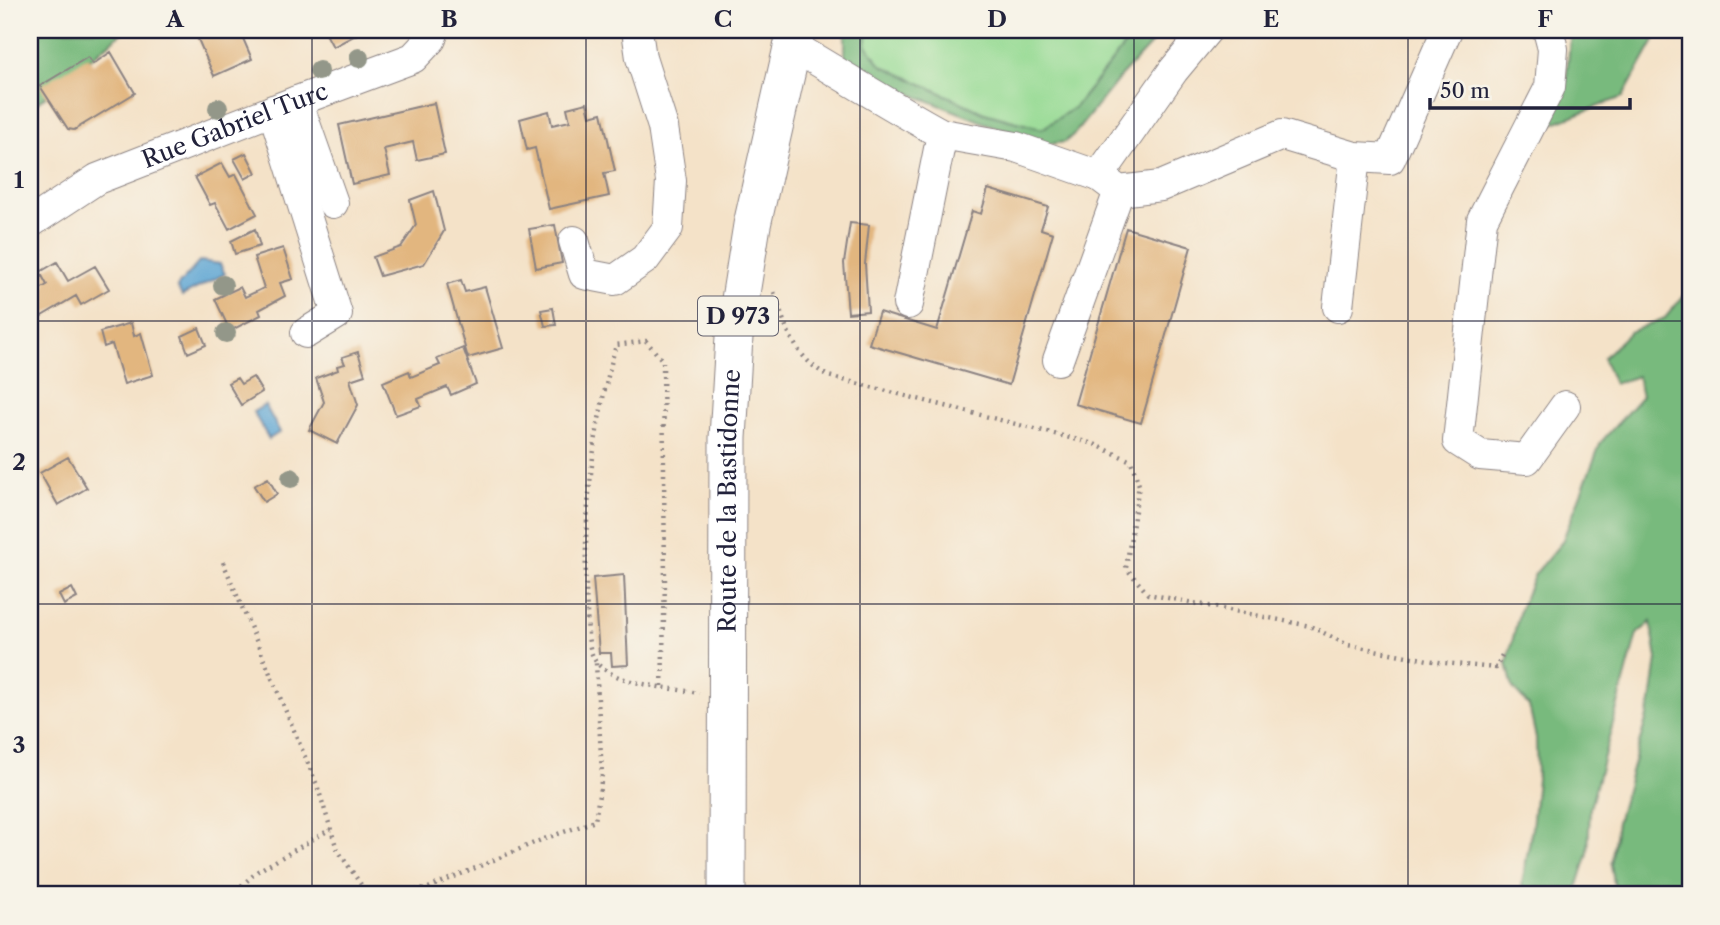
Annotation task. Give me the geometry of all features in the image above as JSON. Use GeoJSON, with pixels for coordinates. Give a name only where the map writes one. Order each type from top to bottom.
{"type":"FeatureCollection","features":[{"type":"Feature","properties":{"kind":"main road","name":"Route de la Bastidonne"},"geometry":{"type":"LineString","coordinates":[[727,895],[727,438],[734,337],[752,225],[794,38]]}},
{"type":"Feature","properties":{"kind":"street","name":"Rue Gabriel Turc"},"geometry":{"type":"LineString","coordinates":[[30,223],[97,180],[412,58],[431,39],[434,30]]}},
{"type":"Feature","properties":{"kind":"street"},"geometry":{"type":"LineString","coordinates":[[574,242],[584,274],[615,280],[645,259],[668,228],[671,181],[663,127],[641,58],[636,30]]}},
{"type":"Feature","properties":{"kind":"street"},"geometry":{"type":"LineString","coordinates":[[1058,360],[1109,183],[1173,71],[1207,30]]}},
{"type":"Feature","properties":{"kind":"street"},"geometry":{"type":"LineString","coordinates":[[794,38],[872,95],[942,134],[1016,147],[1109,183],[1161,186],[1282,135],[1355,157],[1390,159],[1447,30]]}},
{"type":"Feature","properties":{"kind":"street"},"geometry":{"type":"LineString","coordinates":[[1548,30],[1553,49],[1550,87],[1482,220],[1458,441],[1480,455],[1527,459],[1565,406]]}},
{"type":"Feature","properties":{"kind":"street"},"geometry":{"type":"LineString","coordinates":[[285,106],[333,203]]}},
{"type":"Feature","properties":{"kind":"street"},"geometry":{"type":"LineString","coordinates":[[285,106],[352,313]]}},
{"type":"Feature","properties":{"kind":"street"},"geometry":{"type":"LineString","coordinates":[[285,106],[337,314],[306,333]]}},
{"type":"Feature","properties":{"kind":"street"},"geometry":{"type":"LineString","coordinates":[[908,303],[942,134]]}},
{"type":"Feature","properties":{"kind":"street"},"geometry":{"type":"LineString","coordinates":[[1338,307],[1355,157]]}},
{"type":"Feature","properties":{"kind":"path"},"geometry":{"type":"LineString","coordinates":[[747,260],[771,283],[798,352],[813,368],[828,376],[1094,444],[1131,461],[1139,485],[1126,568],[1148,594],[1310,626],[1348,645],[1444,663],[1496,668],[1502,655]]}},
{"type":"Feature","properties":{"kind":"path"},"geometry":{"type":"LineString","coordinates":[[662,686],[665,583],[663,361],[646,341],[616,345],[606,380],[587,517],[585,584],[589,644],[599,666],[618,676],[662,686],[699,694],[727,686]]}},
{"type":"Feature","properties":{"kind":"path"},"geometry":{"type":"LineString","coordinates":[[223,562],[317,785],[337,849],[372,895],[426,889],[595,821],[602,775],[596,659]]}},
{"type":"Feature","properties":{"kind":"path"},"geometry":{"type":"LineString","coordinates":[[230,895],[258,871],[331,829]]}},
{"type":"Feature","properties":{"kind":"green space"},"geometry":{"type":"Polygon","coordinates":[[[30,30],[125,30],[30,109],[30,30]]]}},
{"type":"Feature","properties":{"kind":"green space"},"geometry":{"type":"Polygon","coordinates":[[[845,30],[868,30],[866,44],[881,65],[984,113],[1042,129],[1075,107],[1137,30],[1164,30],[1121,76],[1076,132],[1065,142],[1041,145],[845,68],[845,30]]]}},
{"type":"Feature","properties":{"kind":"green space"},"geometry":{"type":"Polygon","coordinates":[[[868,30],[1137,30],[1075,107],[1042,129],[984,113],[880,65],[866,44],[868,30]]]}},
{"type":"Feature","properties":{"kind":"green space"},"geometry":{"type":"Polygon","coordinates":[[[1571,30],[1660,30],[1623,97],[1551,124],[1566,83],[1571,30]]]}},
{"type":"Feature","properties":{"kind":"green space"},"geometry":{"type":"Polygon","coordinates":[[[1690,288],[1690,895],[1616,895],[1611,865],[1617,822],[1651,702],[1657,659],[1651,622],[1637,634],[1590,808],[1588,853],[1578,885],[1570,895],[1525,895],[1522,884],[1537,779],[1536,738],[1529,706],[1513,688],[1507,663],[1520,609],[1535,574],[1562,542],[1601,442],[1642,396],[1637,376],[1614,384],[1603,358],[1630,332],[1665,318],[1690,288]]]}},
{"type":"Feature","properties":{"kind":"water"},"geometry":{"type":"Polygon","coordinates":[[[200,261],[220,264],[225,274],[182,296],[177,287],[200,261]]]}},
{"type":"Feature","properties":{"kind":"water"},"geometry":{"type":"Polygon","coordinates":[[[265,405],[280,432],[269,439],[253,412],[265,405]]]}},
{"type":"Feature","properties":{"kind":"building"},"geometry":{"type":"Polygon","coordinates":[[[194,30],[249,30],[241,34],[252,59],[214,76],[194,30]]]}},
{"type":"Feature","properties":{"kind":"building"},"geometry":{"type":"Polygon","coordinates":[[[324,30],[365,30],[333,47],[324,30]]]}},
{"type":"Feature","properties":{"kind":"building"},"geometry":{"type":"Polygon","coordinates":[[[111,52],[135,93],[74,130],[68,129],[40,86],[88,57],[93,64],[111,52]]]}},
{"type":"Feature","properties":{"kind":"building"},"geometry":{"type":"Polygon","coordinates":[[[434,103],[445,154],[417,160],[413,142],[384,149],[390,175],[352,184],[339,125],[434,103]]]}},
{"type":"Feature","properties":{"kind":"building"},"geometry":{"type":"Polygon","coordinates":[[[587,103],[590,116],[602,113],[615,171],[604,173],[609,196],[549,209],[535,148],[527,150],[520,119],[549,111],[552,125],[570,121],[567,108],[587,103]]]}},
{"type":"Feature","properties":{"kind":"building"},"geometry":{"type":"Polygon","coordinates":[[[246,153],[256,173],[245,179],[234,159],[246,153]]]}},
{"type":"Feature","properties":{"kind":"building"},"geometry":{"type":"Polygon","coordinates":[[[222,163],[230,177],[236,174],[257,214],[229,229],[215,203],[210,205],[195,177],[222,163]]]}},
{"type":"Feature","properties":{"kind":"building"},"geometry":{"type":"Polygon","coordinates":[[[988,189],[1048,207],[1041,229],[1053,233],[1009,385],[869,344],[879,312],[937,330],[972,211],[981,214],[988,189]]]}},
{"type":"Feature","properties":{"kind":"building"},"geometry":{"type":"Polygon","coordinates":[[[434,191],[444,231],[424,264],[380,276],[373,257],[401,247],[416,225],[410,200],[434,191]]]}},
{"type":"Feature","properties":{"kind":"building"},"geometry":{"type":"Polygon","coordinates":[[[850,223],[869,225],[865,264],[868,311],[848,313],[844,263],[850,223]]]}},
{"type":"Feature","properties":{"kind":"building"},"geometry":{"type":"Polygon","coordinates":[[[555,225],[562,263],[536,268],[529,229],[555,225]]]}},
{"type":"Feature","properties":{"kind":"building"},"geometry":{"type":"Polygon","coordinates":[[[1126,228],[1191,247],[1141,423],[1075,404],[1126,228]]]}},
{"type":"Feature","properties":{"kind":"building"},"geometry":{"type":"Polygon","coordinates":[[[255,229],[260,246],[235,254],[231,241],[255,229]]]}},
{"type":"Feature","properties":{"kind":"building"},"geometry":{"type":"Polygon","coordinates":[[[283,248],[293,279],[280,283],[285,296],[259,310],[261,315],[230,331],[215,299],[240,287],[245,297],[264,288],[254,257],[283,248]]]}},
{"type":"Feature","properties":{"kind":"building"},"geometry":{"type":"Polygon","coordinates":[[[57,262],[68,281],[95,266],[109,289],[81,305],[76,296],[35,320],[30,313],[30,295],[47,285],[40,272],[57,262]]]}},
{"type":"Feature","properties":{"kind":"building"},"geometry":{"type":"Polygon","coordinates":[[[461,280],[465,292],[485,287],[503,348],[468,358],[447,284],[461,280]]]}},
{"type":"Feature","properties":{"kind":"building"},"geometry":{"type":"Polygon","coordinates":[[[553,308],[556,325],[545,326],[541,310],[553,308]]]}},
{"type":"Feature","properties":{"kind":"building"},"geometry":{"type":"Polygon","coordinates":[[[131,323],[134,336],[141,333],[153,375],[124,384],[112,344],[104,347],[100,332],[131,323]]]}},
{"type":"Feature","properties":{"kind":"building"},"geometry":{"type":"Polygon","coordinates":[[[199,328],[206,345],[188,353],[182,336],[199,328]]]}},
{"type":"Feature","properties":{"kind":"building"},"geometry":{"type":"Polygon","coordinates":[[[463,348],[476,384],[451,395],[447,387],[418,399],[421,406],[396,415],[383,382],[409,371],[411,377],[440,365],[437,359],[463,348]]]}},
{"type":"Feature","properties":{"kind":"building"},"geometry":{"type":"Polygon","coordinates":[[[358,352],[365,375],[350,380],[358,405],[337,444],[309,430],[324,402],[316,378],[338,370],[337,366],[345,364],[342,357],[358,352]]]}},
{"type":"Feature","properties":{"kind":"building"},"geometry":{"type":"Polygon","coordinates":[[[253,377],[262,392],[241,405],[228,383],[237,378],[241,384],[253,377]]]}},
{"type":"Feature","properties":{"kind":"building"},"geometry":{"type":"Polygon","coordinates":[[[68,457],[87,488],[58,505],[40,473],[68,457]]]}},
{"type":"Feature","properties":{"kind":"building"},"geometry":{"type":"Polygon","coordinates":[[[268,478],[277,494],[264,502],[254,486],[268,478]]]}},
{"type":"Feature","properties":{"kind":"building"},"geometry":{"type":"Polygon","coordinates":[[[624,575],[628,665],[612,666],[611,653],[599,653],[593,578],[624,575]]]}},
{"type":"Feature","properties":{"kind":"building"},"geometry":{"type":"Polygon","coordinates":[[[72,588],[77,598],[64,605],[59,595],[72,588]]]}}]}
